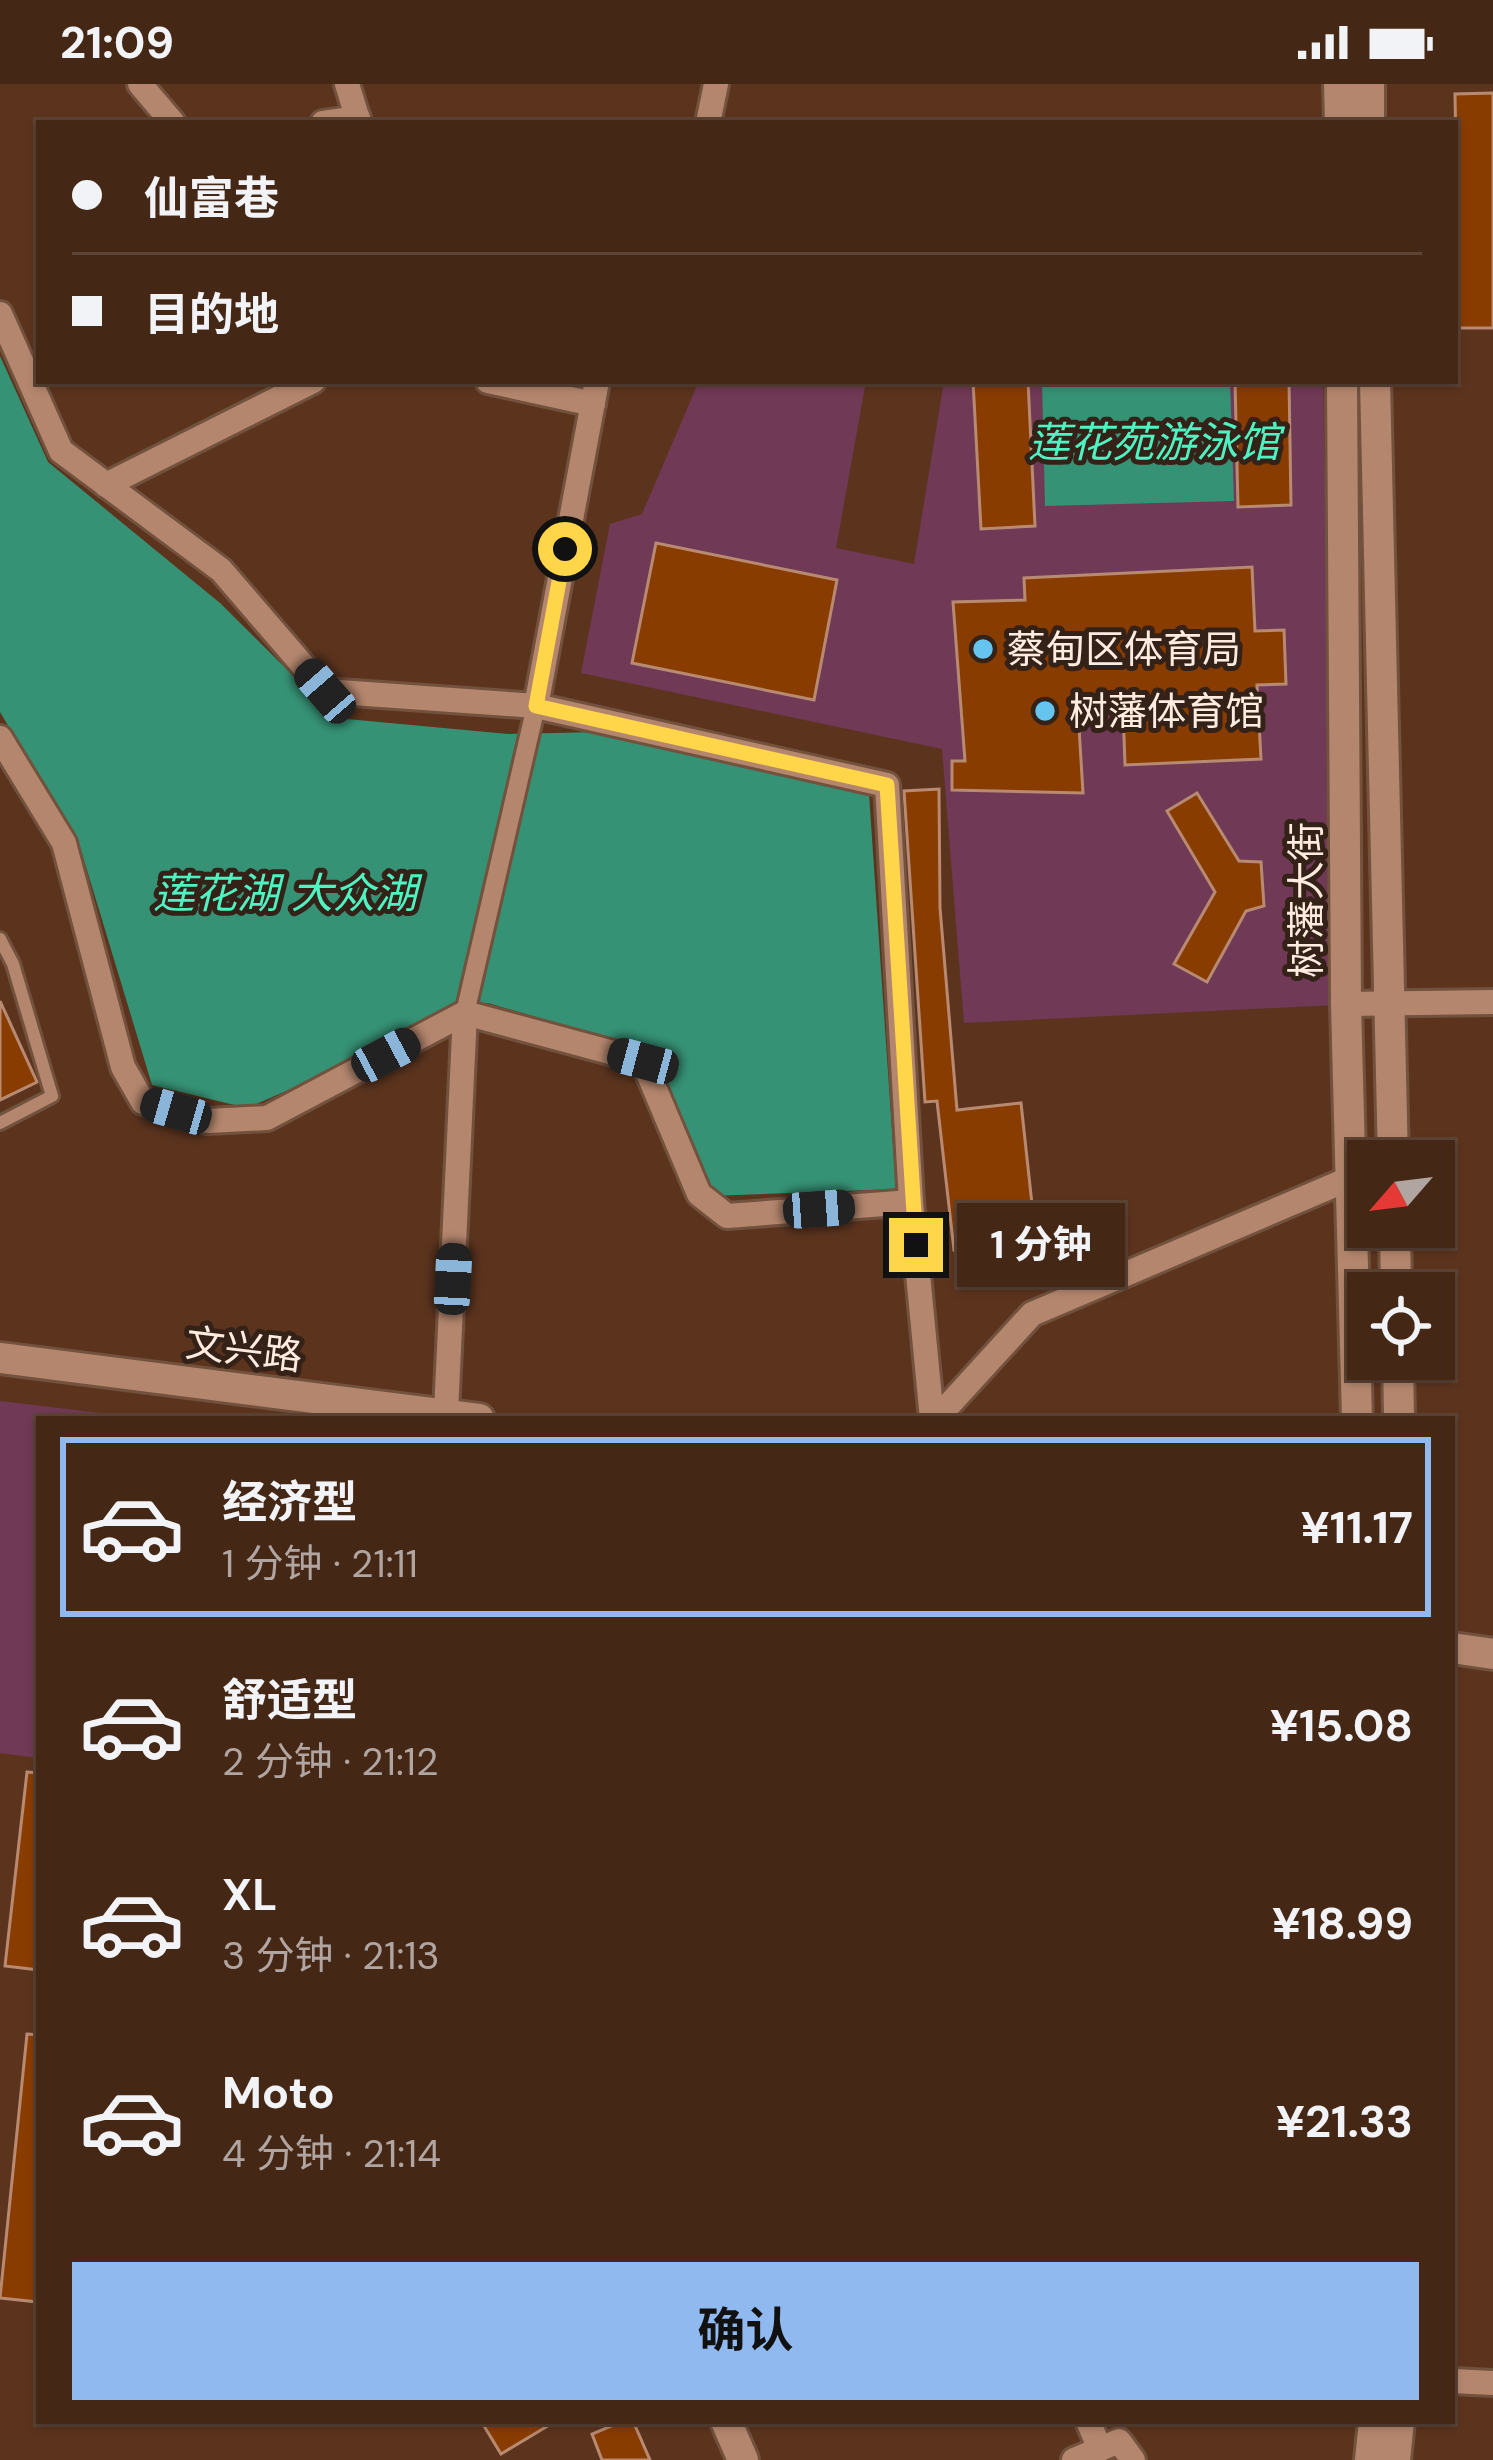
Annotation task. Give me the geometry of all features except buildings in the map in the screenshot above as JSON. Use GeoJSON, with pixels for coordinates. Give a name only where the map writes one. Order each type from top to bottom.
{"type":"FeatureCollection","features":[{"type":"Feature","properties":{"kind":"street"},"geometry":{"type":"LineString","coordinates":[[140,84],[170,120]]}},
{"type":"Feature","properties":{"kind":"street"},"geometry":{"type":"LineString","coordinates":[[347,84],[358,120]]}},
{"type":"Feature","properties":{"kind":"street"},"geometry":{"type":"LineString","coordinates":[[709,120],[716,84]]}},
{"type":"Feature","properties":{"kind":"street"},"geometry":{"type":"LineString","coordinates":[[1340,84],[1340,120]]}},
{"type":"Feature","properties":{"kind":"street"},"geometry":{"type":"LineString","coordinates":[[1369,84],[1370,120]]}},
{"type":"Feature","properties":{"kind":"street"},"geometry":{"type":"LineString","coordinates":[[0,314],[61,452],[221,570],[325,691],[536,706],[887,785],[911,1202],[934,1416]]}},
{"type":"Feature","properties":{"kind":"street"},"geometry":{"type":"LineString","coordinates":[[106,485],[307,384]]}},
{"type":"Feature","properties":{"kind":"street"},"geometry":{"type":"LineString","coordinates":[[446,1412],[465,1012],[536,706],[595,392],[517,384]]}},
{"type":"Feature","properties":{"kind":"street","name":"树藩大街"},"geometry":{"type":"LineString","coordinates":[[1342,384],[1350,1140]]}},
{"type":"Feature","properties":{"kind":"street","name":"树藩大街"},"geometry":{"type":"LineString","coordinates":[[1375,384],[1393,1140]]}},
{"type":"Feature","properties":{"kind":"street"},"geometry":{"type":"LineString","coordinates":[[0,738],[64,843],[123,1067],[143,1102],[208,1120],[267,1118],[465,1012],[643,1061],[698,1194],[727,1216],[911,1202]]}},
{"type":"Feature","properties":{"kind":"street"},"geometry":{"type":"LineString","coordinates":[[1346,1004],[1493,1002]]}},
{"type":"Feature","properties":{"kind":"street"},"geometry":{"type":"LineString","coordinates":[[937,1416],[1032,1314],[1347,1180]]}},
{"type":"Feature","properties":{"kind":"street","name":"树藩大街"},"geometry":{"type":"LineString","coordinates":[[1353,1248],[1357,1416]]}},
{"type":"Feature","properties":{"kind":"street","name":"文兴路"},"geometry":{"type":"LineString","coordinates":[[0,1358],[465,1416]]}},
{"type":"Feature","properties":{"kind":"street"},"geometry":{"type":"LineString","coordinates":[[1398,1380],[1399,1416]]}},
{"type":"Feature","properties":{"kind":"street"},"geometry":{"type":"LineString","coordinates":[[1455,1648],[1493,1654]]}},
{"type":"Feature","properties":{"kind":"street"},"geometry":{"type":"LineString","coordinates":[[1455,2381],[1493,2383]]}},
{"type":"Feature","properties":{"kind":"street"},"geometry":{"type":"LineString","coordinates":[[727,2424],[743,2460]]}},
{"type":"Feature","properties":{"kind":"street"},"geometry":{"type":"LineString","coordinates":[[1089,2424],[1100,2449]]}},
{"type":"Feature","properties":{"kind":"street"},"geometry":{"type":"LineString","coordinates":[[1370,2460],[1374,2424]]}},
{"type":"Feature","properties":{"kind":"street"},"geometry":{"type":"LineString","coordinates":[[1395,2460],[1399,2424]]}},
{"type":"Feature","properties":{"kind":"street"},"geometry":{"type":"LineString","coordinates":[[1074,2460],[1119,2441],[1133,2460]]}},
{"type":"Feature","properties":{"kind":"lane"},"geometry":{"type":"LineString","coordinates":[[0,939],[13,964],[52,1096],[0,1123]]}},
{"type":"Feature","properties":{"kind":"shaded area","name":"树藩体育馆"},"geometry":{"type":"Polygon","coordinates":[[[698,384],[865,384],[836,548],[914,564],[944,384],[1323,384],[1335,1005],[964,1023],[942,749],[581,673],[610,524],[642,514],[698,384]]]}},
{"type":"Feature","properties":{"kind":"shaded area"},"geometry":{"type":"Polygon","coordinates":[[[0,1401],[109,1414],[36,1416],[36,1758],[0,1753],[0,1401]]]}},
{"type":"Feature","properties":{"kind":"water","name":"莲花湖 大众湖"},"geometry":{"type":"Polygon","coordinates":[[[0,356],[48,462],[220,603],[336,718],[508,734],[600,732],[869,794],[896,1189],[710,1196],[645,1049],[488,1003],[247,1108],[152,1085],[80,847],[0,712],[0,356]]]}},
{"type":"Feature","properties":{"kind":"water","name":"莲花苑游泳馆"},"geometry":{"type":"Polygon","coordinates":[[[1042,384],[1230,384],[1234,501],[1045,506],[1042,384]]]}},
{"type":"Feature","properties":{"kind":"place","name":"蔡甸区体育局"},"geometry":{"type":"Point","coordinates":[983,649]}},
{"type":"Feature","properties":{"kind":"place","name":"树藩体育馆"},"geometry":{"type":"Point","coordinates":[1045,711]}},
{"type":"Feature","properties":{"kind":"route"},"geometry":{"type":"LineString","coordinates":[[565,549],[536,706],[887,785],[916,1245]]}}]}
